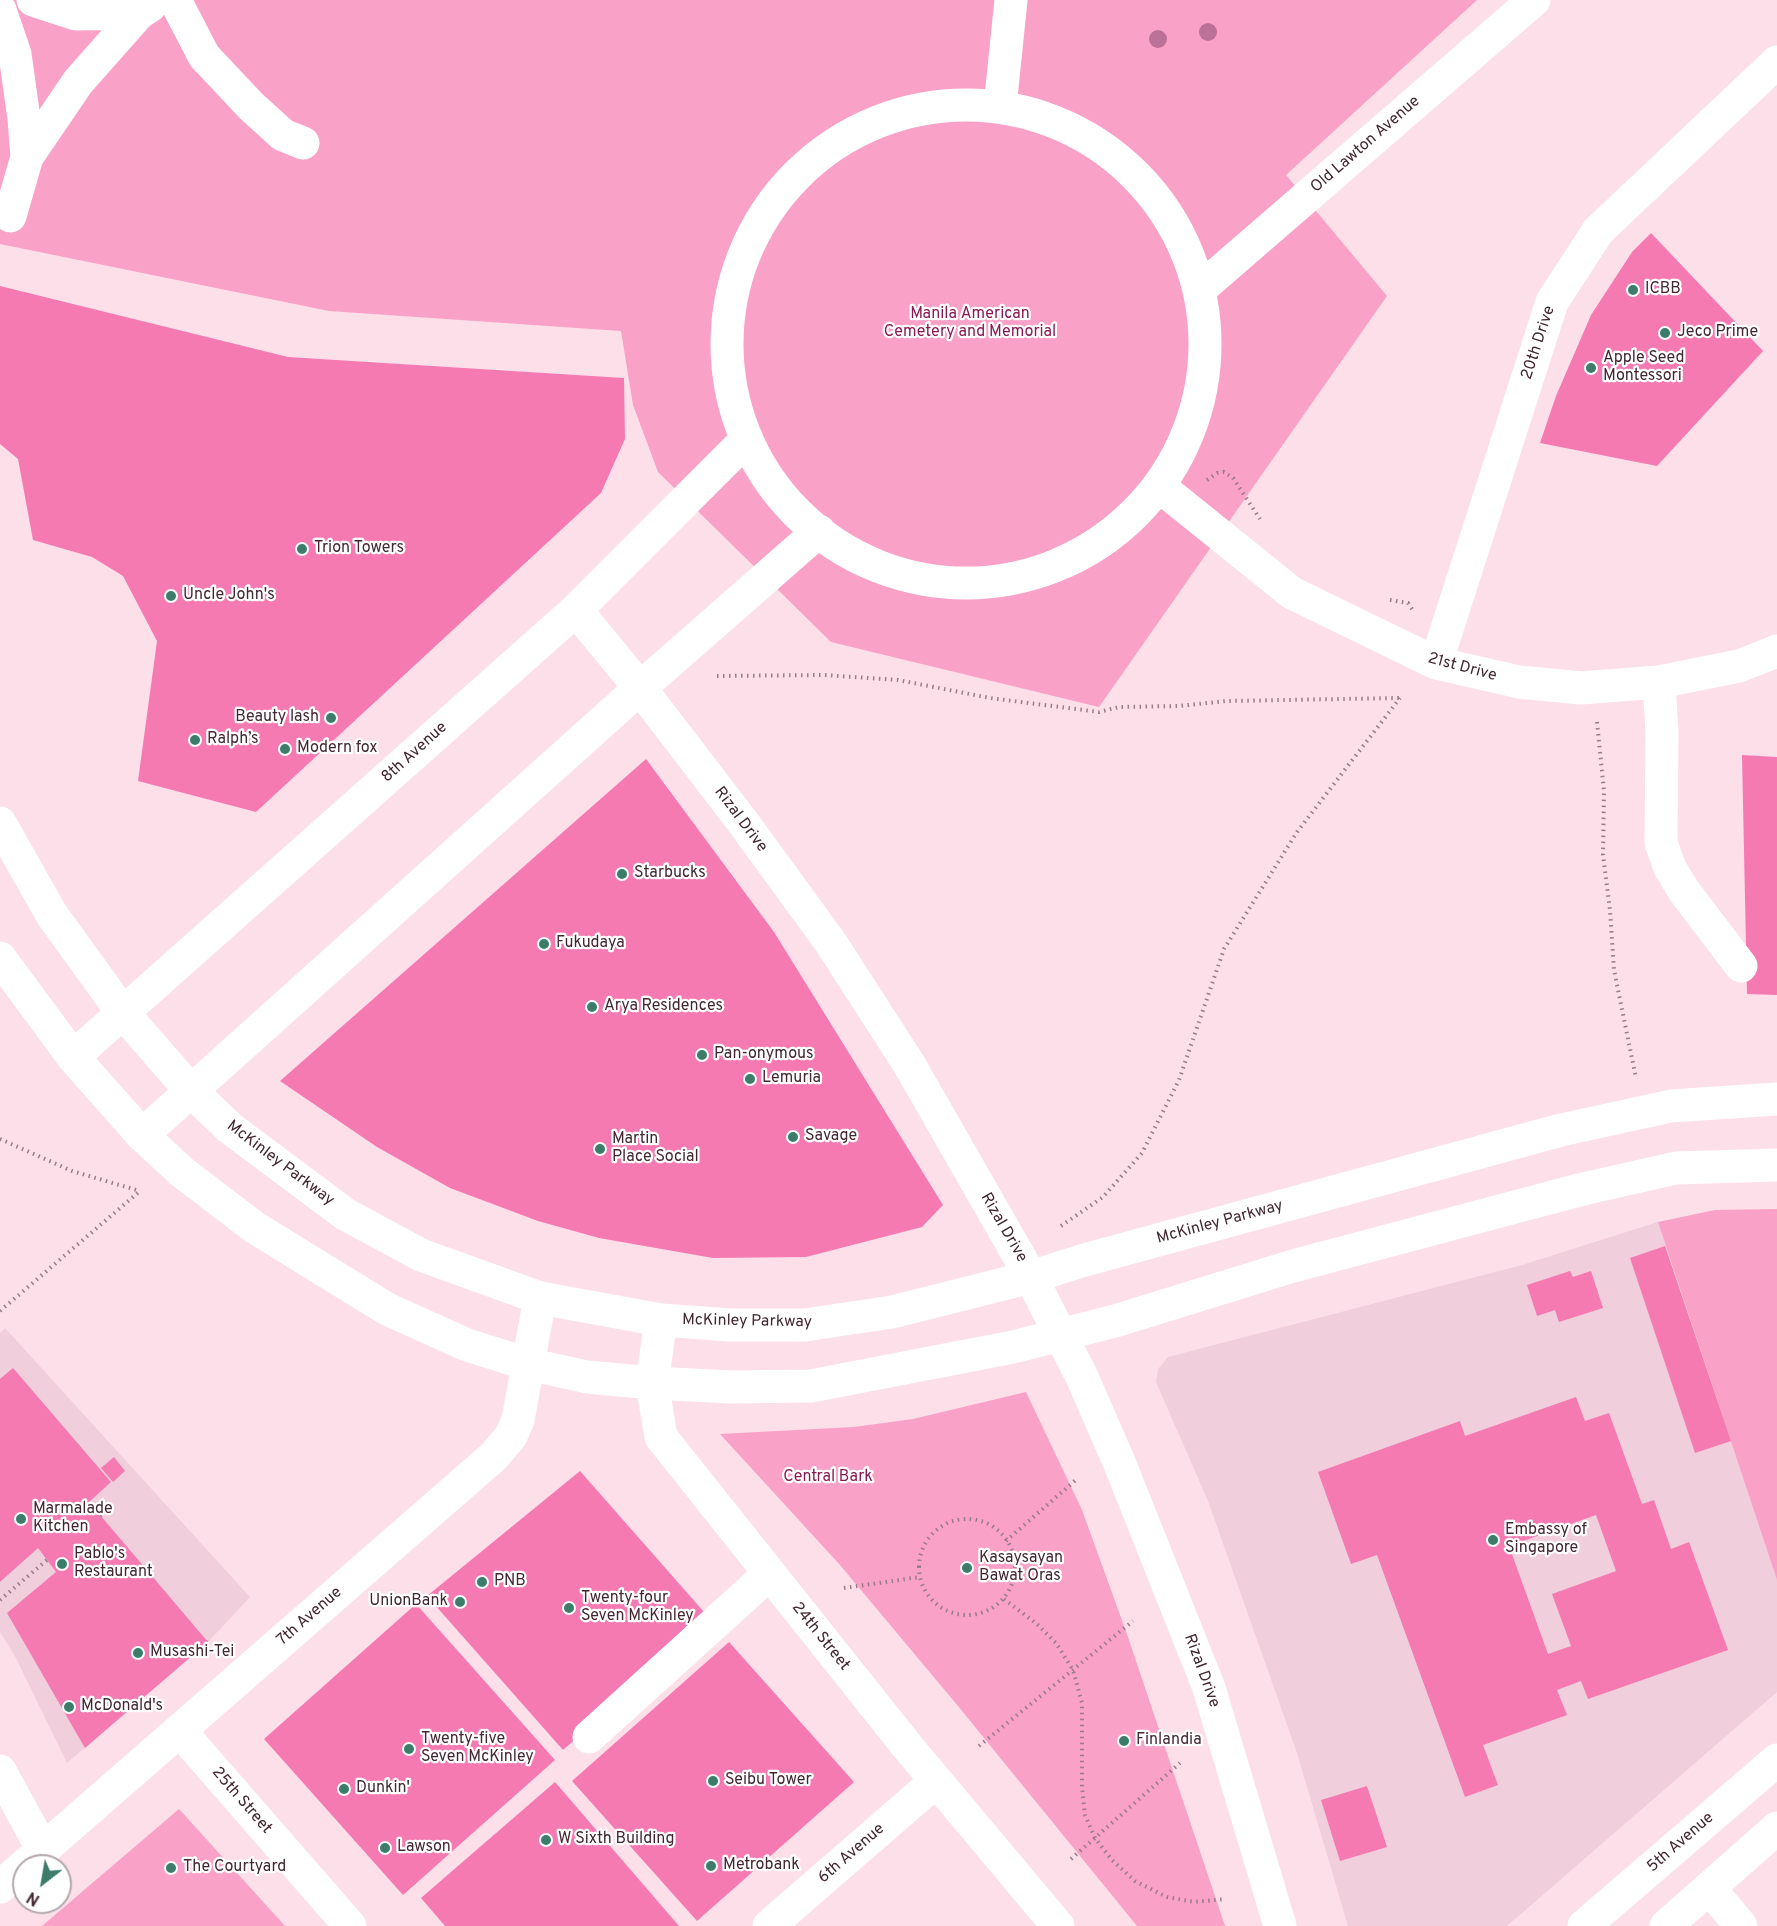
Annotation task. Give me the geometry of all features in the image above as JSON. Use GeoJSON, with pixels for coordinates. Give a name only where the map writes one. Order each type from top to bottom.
{"type":"FeatureCollection","features":[{"type":"Feature","properties":{"kind":"street"},"geometry":{"type":"LineString","coordinates":[[33,0],[76,14],[149,6]]}},
{"type":"Feature","properties":{"kind":"street"},"geometry":{"type":"LineString","coordinates":[[175,0],[204,56],[250,106],[275,128],[283,135],[303,143]]}},
{"type":"Feature","properties":{"kind":"street"},"geometry":{"type":"LineString","coordinates":[[1000,107],[1011,0]]}},
{"type":"Feature","properties":{"kind":"street","name":"Old Lawton Avenue"},"geometry":{"type":"LineString","coordinates":[[1199,290],[1534,0]]}},
{"type":"Feature","properties":{"kind":"street"},"geometry":{"type":"LineString","coordinates":[[10,216],[27,157],[48,123],[78,82],[149,6]]}},
{"type":"Feature","properties":{"kind":"street"},"geometry":{"type":"LineString","coordinates":[[0,10],[15,54],[27,157]]}},
{"type":"Feature","properties":{"kind":"street","name":"20th Drive"},"geometry":{"type":"LineString","coordinates":[[1422,657],[1552,302],[1598,231],[1777,62]]}},
{"type":"Feature","properties":{"kind":"street"},"geometry":{"type":"LineString","coordinates":[[952,106],[1000,107],[1046,119],[1090,140],[1128,168],[1160,204],[1184,245],[1199,290],[1204,324],[1205,358],[1201,393],[1178,457],[1159,486],[1134,515],[1105,539],[1072,559],[1036,572],[999,580],[961,583],[922,578],[886,568],[851,552],[819,531],[777,490],[747,439],[734,402],[727,364],[727,325],[733,286],[746,249],[764,214],[787,183],[816,157],[849,135],[885,119],[922,109],[952,106]]}},
{"type":"Feature","properties":{"kind":"street","name":"8th Avenue"},"geometry":{"type":"LineString","coordinates":[[73,1057],[576,609],[747,439]]}},
{"type":"Feature","properties":{"kind":"street","name":"21st Drive"},"geometry":{"type":"LineString","coordinates":[[1159,486],[1292,593],[1422,657],[1519,682],[1581,688],[1659,682],[1739,666],[1777,651]]}},
{"type":"Feature","properties":{"kind":"street"},"geometry":{"type":"LineString","coordinates":[[142,1135],[640,688],[819,531]]}},
{"type":"Feature","properties":{"kind":"street","name":"Rizal Drive"},"geometry":{"type":"LineString","coordinates":[[576,609],[640,688],[770,859],[875,1008],[1031,1277],[1061,1334],[1119,1462],[1209,1688],[1280,1926]]}},
{"type":"Feature","properties":{"kind":"street"},"geometry":{"type":"LineString","coordinates":[[1659,682],[1662,733],[1661,843],[1670,868],[1684,891],[1741,966]]}},
{"type":"Feature","properties":{"kind":"street","name":"McKinley Parkway"},"geometry":{"type":"LineString","coordinates":[[0,823],[52,915],[123,1013],[191,1091],[230,1128],[345,1214],[421,1255],[540,1298],[662,1320],[730,1325],[806,1325],[892,1312],[1031,1277],[1081,1261],[1561,1130],[1671,1106],[1777,1099]]}},
{"type":"Feature","properties":{"kind":"street"},"geometry":{"type":"LineString","coordinates":[[0,958],[73,1057],[142,1135],[182,1172],[254,1227],[376,1303],[467,1345],[528,1364],[587,1377],[732,1387],[812,1386],[1013,1347],[1114,1321],[1293,1266],[1583,1189],[1676,1168],[1777,1165]]}},
{"type":"Feature","properties":{"kind":"street","name":"7th Avenue"},"geometry":{"type":"LineString","coordinates":[[0,1887],[493,1457],[511,1436],[518,1420],[540,1298]]}},
{"type":"Feature","properties":{"kind":"street","name":"24th Street"},"geometry":{"type":"LineString","coordinates":[[662,1320],[652,1383],[661,1437],[936,1781],[1058,1926]]}},
{"type":"Feature","properties":{"kind":"street"},"geometry":{"type":"LineString","coordinates":[[589,1737],[770,1574]]}},
{"type":"Feature","properties":{"kind":"street","name":"25th Street"},"geometry":{"type":"LineString","coordinates":[[180,1731],[350,1926]]}},
{"type":"Feature","properties":{"kind":"street","name":"5th Avenue"},"geometry":{"type":"LineString","coordinates":[[1584,1926],[1777,1760]]}},
{"type":"Feature","properties":{"kind":"street"},"geometry":{"type":"LineString","coordinates":[[0,1772],[43,1850]]}},
{"type":"Feature","properties":{"kind":"street","name":"6th Avenue"},"geometry":{"type":"LineString","coordinates":[[769,1926],[936,1781]]}},
{"type":"Feature","properties":{"kind":"street"},"geometry":{"type":"LineString","coordinates":[[1666,1926],[1777,1828]]}},
{"type":"Feature","properties":{"kind":"street"},"geometry":{"type":"LineString","coordinates":[[1709,1888],[1741,1926]]}},
{"type":"Feature","properties":{"kind":"path"},"geometry":{"type":"LineString","coordinates":[[1186,508],[1209,478],[1216,473],[1224,472],[1233,478],[1262,523]]}},
{"type":"Feature","properties":{"kind":"path"},"geometry":{"type":"LineString","coordinates":[[1386,600],[1408,603],[1414,611],[1422,657]]}},
{"type":"Feature","properties":{"kind":"path"},"geometry":{"type":"LineString","coordinates":[[717,676],[824,675],[898,680],[990,698],[1099,712],[1119,707],[1179,706],[1226,701],[1400,698],[1297,832],[1224,949],[1179,1080],[1142,1153],[1103,1197],[1061,1226]]}},
{"type":"Feature","properties":{"kind":"path"},"geometry":{"type":"LineString","coordinates":[[1597,722],[1604,791],[1604,855],[1614,970],[1636,1078]]}},
{"type":"Feature","properties":{"kind":"path"},"geometry":{"type":"LineString","coordinates":[[0,1139],[72,1171],[140,1191],[0,1311]]}},
{"type":"Feature","properties":{"kind":"path"},"geometry":{"type":"LineString","coordinates":[[1006,1541],[1078,1478]]}},
{"type":"Feature","properties":{"kind":"path"},"geometry":{"type":"LineString","coordinates":[[100,1516],[109,1508]]}},
{"type":"Feature","properties":{"kind":"path"},"geometry":{"type":"LineString","coordinates":[[971,1519],[990,1525],[1003,1535],[1012,1551],[1016,1568],[1012,1586],[1004,1599],[995,1607],[975,1615],[960,1615],[941,1608],[929,1597],[920,1577],[918,1568],[920,1553],[930,1537],[943,1525],[956,1520],[971,1519]]}},
{"type":"Feature","properties":{"kind":"path"},"geometry":{"type":"LineString","coordinates":[[0,1600],[47,1560]]}},
{"type":"Feature","properties":{"kind":"path"},"geometry":{"type":"LineString","coordinates":[[844,1588],[920,1577]]}},
{"type":"Feature","properties":{"kind":"path"},"geometry":{"type":"LineString","coordinates":[[1004,1599],[1038,1625],[1056,1643],[1073,1670],[1082,1703],[1082,1787],[1085,1815],[1095,1838],[1112,1860],[1135,1881],[1167,1897],[1194,1902],[1226,1899]]}},
{"type":"Feature","properties":{"kind":"path"},"geometry":{"type":"LineString","coordinates":[[979,1746],[1133,1621]]}},
{"type":"Feature","properties":{"kind":"path"},"geometry":{"type":"LineString","coordinates":[[1071,1859],[1180,1763]]}},
{"type":"Feature","properties":{"kind":"shaded area","name":"Embassy of Singapore"},"geometry":{"type":"Polygon","coordinates":[[[1658,1222],[1777,1580],[1777,1692],[1507,1926],[1348,1926],[1297,1753],[1208,1501],[1156,1382],[1158,1369],[1168,1357],[1522,1265],[1658,1222]]]}},
{"type":"Feature","properties":{"kind":"shaded area"},"geometry":{"type":"Polygon","coordinates":[[[5,1328],[250,1597],[208,1642],[67,1763],[16,1658],[0,1632],[0,1333],[5,1328]]]}},
{"type":"Feature","properties":{"kind":"green space","name":"Manila American Cemetery and Memorial"},"geometry":{"type":"Polygon","coordinates":[[[0,0],[1477,0],[1286,175],[1387,296],[1099,707],[831,642],[658,472],[633,405],[621,331],[329,311],[0,244],[0,0]]]}},
{"type":"Feature","properties":{"kind":"green space"},"geometry":{"type":"Polygon","coordinates":[[[1777,1209],[1777,1580],[1658,1222],[1715,1210],[1777,1209]]]}},
{"type":"Feature","properties":{"kind":"green space","name":"Central Bark"},"geometry":{"type":"Polygon","coordinates":[[[1026,1392],[1082,1510],[1128,1637],[1225,1926],[1137,1926],[840,1565],[720,1434],[854,1427],[913,1419],[1026,1392]]]}},
{"type":"Feature","properties":{"kind":"green space","name":"The Courtyard"},"geometry":{"type":"Polygon","coordinates":[[[179,1809],[285,1926],[42,1926],[56,1914],[72,1914],[72,1900],[179,1809]]]}},
{"type":"Feature","properties":{"kind":"building","name":"Jeco Prime"},"geometry":{"type":"Polygon","coordinates":[[[1651,233],[1763,351],[1657,466],[1540,443],[1556,396],[1591,315],[1632,252],[1651,233]]]}},
{"type":"Feature","properties":{"kind":"building","name":"Trion Towers"},"geometry":{"type":"Polygon","coordinates":[[[0,286],[288,357],[624,378],[625,439],[601,493],[256,812],[138,781],[157,641],[123,576],[92,557],[33,540],[18,459],[0,444],[0,286]]]}},
{"type":"Feature","properties":{"kind":"building"},"geometry":{"type":"Polygon","coordinates":[[[1742,755],[1777,757],[1777,995],[1747,994],[1742,755]]]}},
{"type":"Feature","properties":{"kind":"building","name":"Arya Residences"},"geometry":{"type":"Polygon","coordinates":[[[646,759],[774,932],[943,1205],[922,1227],[806,1257],[713,1258],[599,1238],[538,1221],[450,1188],[377,1147],[280,1081],[646,759]]]}},
{"type":"Feature","properties":{"kind":"building"},"geometry":{"type":"Polygon","coordinates":[[[1665,1246],[1731,1441],[1695,1453],[1630,1258],[1665,1246]]]}},
{"type":"Feature","properties":{"kind":"building"},"geometry":{"type":"Polygon","coordinates":[[[1570,1271],[1573,1277],[1591,1271],[1603,1308],[1559,1322],[1555,1310],[1537,1316],[1527,1285],[1570,1271]]]}},
{"type":"Feature","properties":{"kind":"building"},"geometry":{"type":"Polygon","coordinates":[[[13,1368],[111,1482],[89,1502],[208,1642],[85,1748],[7,1613],[56,1572],[38,1548],[0,1582],[0,1379],[13,1368]]]}},
{"type":"Feature","properties":{"kind":"building"},"geometry":{"type":"Polygon","coordinates":[[[1576,1397],[1585,1421],[1609,1413],[1642,1504],[1654,1500],[1671,1549],[1689,1542],[1728,1650],[1588,1699],[1581,1681],[1557,1690],[1567,1715],[1483,1745],[1498,1785],[1465,1797],[1377,1555],[1351,1564],[1318,1472],[1460,1421],[1465,1436],[1576,1397]],[[1596,1515],[1509,1546],[1548,1654],[1571,1646],[1552,1594],[1616,1571],[1596,1515]]]}},
{"type":"Feature","properties":{"kind":"building"},"geometry":{"type":"Polygon","coordinates":[[[114,1457],[125,1471],[113,1482],[101,1468],[114,1457]]]}},
{"type":"Feature","properties":{"kind":"building","name":"Twenty-four Seven McKinley"},"geometry":{"type":"Polygon","coordinates":[[[580,1471],[711,1620],[563,1750],[427,1596],[580,1471]]]}},
{"type":"Feature","properties":{"kind":"building","name":"Twenty-five Seven McKinley"},"geometry":{"type":"Polygon","coordinates":[[[416,1604],[555,1760],[403,1895],[264,1739],[416,1604]]]}},
{"type":"Feature","properties":{"kind":"building","name":"Seibu Tower"},"geometry":{"type":"Polygon","coordinates":[[[729,1642],[854,1782],[697,1921],[572,1781],[729,1642]]]}},
{"type":"Feature","properties":{"kind":"building","name":"W Sixth Building"},"geometry":{"type":"Polygon","coordinates":[[[555,1782],[679,1926],[445,1926],[421,1898],[555,1782]]]}},
{"type":"Feature","properties":{"kind":"building"},"geometry":{"type":"Polygon","coordinates":[[[1367,1786],[1387,1847],[1340,1861],[1321,1800],[1367,1786]]]}},
{"type":"Feature","properties":{"kind":"place","name":"ICBB"},"geometry":{"type":"Point","coordinates":[1633,290]}},
{"type":"Feature","properties":{"kind":"place","name":"Jeco Prime"},"geometry":{"type":"Point","coordinates":[1665,333]}},
{"type":"Feature","properties":{"kind":"place","name":"Apple Seed Montessori"},"geometry":{"type":"Point","coordinates":[1591,368]}},
{"type":"Feature","properties":{"kind":"place","name":"Trion Towers"},"geometry":{"type":"Point","coordinates":[302,549]}},
{"type":"Feature","properties":{"kind":"place","name":"Uncle John's"},"geometry":{"type":"Point","coordinates":[171,596]}},
{"type":"Feature","properties":{"kind":"place","name":"Beauty lash"},"geometry":{"type":"Point","coordinates":[331,718]}},
{"type":"Feature","properties":{"kind":"place","name":"Ralph’s"},"geometry":{"type":"Point","coordinates":[195,740]}},
{"type":"Feature","properties":{"kind":"place","name":"Modern fox"},"geometry":{"type":"Point","coordinates":[285,749]}},
{"type":"Feature","properties":{"kind":"place","name":"Starbucks"},"geometry":{"type":"Point","coordinates":[622,874]}},
{"type":"Feature","properties":{"kind":"place","name":"Fukudaya"},"geometry":{"type":"Point","coordinates":[544,944]}},
{"type":"Feature","properties":{"kind":"place","name":"Arya Residences"},"geometry":{"type":"Point","coordinates":[592,1007]}},
{"type":"Feature","properties":{"kind":"place","name":"Pan-onymous"},"geometry":{"type":"Point","coordinates":[702,1055]}},
{"type":"Feature","properties":{"kind":"place","name":"Lemuria"},"geometry":{"type":"Point","coordinates":[750,1079]}},
{"type":"Feature","properties":{"kind":"place","name":"Savage"},"geometry":{"type":"Point","coordinates":[793,1137]}},
{"type":"Feature","properties":{"kind":"place","name":"Martin Place Social"},"geometry":{"type":"Point","coordinates":[600,1149]}},
{"type":"Feature","properties":{"kind":"place","name":"Marmalade Kitchen"},"geometry":{"type":"Point","coordinates":[21,1519]}},
{"type":"Feature","properties":{"kind":"place","name":"Embassy of Singapore"},"geometry":{"type":"Point","coordinates":[1493,1540]}},
{"type":"Feature","properties":{"kind":"place","name":"Pablo's Restaurant"},"geometry":{"type":"Point","coordinates":[62,1564]}},
{"type":"Feature","properties":{"kind":"place","name":"Kasaysayan Bawat Oras"},"geometry":{"type":"Point","coordinates":[967,1568]}},
{"type":"Feature","properties":{"kind":"place","name":"PNB"},"geometry":{"type":"Point","coordinates":[482,1582]}},
{"type":"Feature","properties":{"kind":"place","name":"UnionBank"},"geometry":{"type":"Point","coordinates":[460,1602]}},
{"type":"Feature","properties":{"kind":"place","name":"Twenty-four Seven McKinley"},"geometry":{"type":"Point","coordinates":[569,1608]}},
{"type":"Feature","properties":{"kind":"place","name":"Musashi-Tei"},"geometry":{"type":"Point","coordinates":[138,1653]}},
{"type":"Feature","properties":{"kind":"place","name":"McDonald's"},"geometry":{"type":"Point","coordinates":[69,1707]}},
{"type":"Feature","properties":{"kind":"place","name":"Finlandia"},"geometry":{"type":"Point","coordinates":[1124,1741]}},
{"type":"Feature","properties":{"kind":"place","name":"Twenty-five Seven McKinley"},"geometry":{"type":"Point","coordinates":[409,1749]}},
{"type":"Feature","properties":{"kind":"place","name":"Seibu Tower"},"geometry":{"type":"Point","coordinates":[713,1781]}},
{"type":"Feature","properties":{"kind":"place","name":"Dunkin'"},"geometry":{"type":"Point","coordinates":[344,1789]}},
{"type":"Feature","properties":{"kind":"place","name":"W Sixth Building"},"geometry":{"type":"Point","coordinates":[546,1840]}},
{"type":"Feature","properties":{"kind":"place","name":"Lawson"},"geometry":{"type":"Point","coordinates":[385,1848]}},
{"type":"Feature","properties":{"kind":"place","name":"Metrobank"},"geometry":{"type":"Point","coordinates":[711,1866]}},
{"type":"Feature","properties":{"kind":"place","name":"The Courtyard"},"geometry":{"type":"Point","coordinates":[171,1868]}}]}
